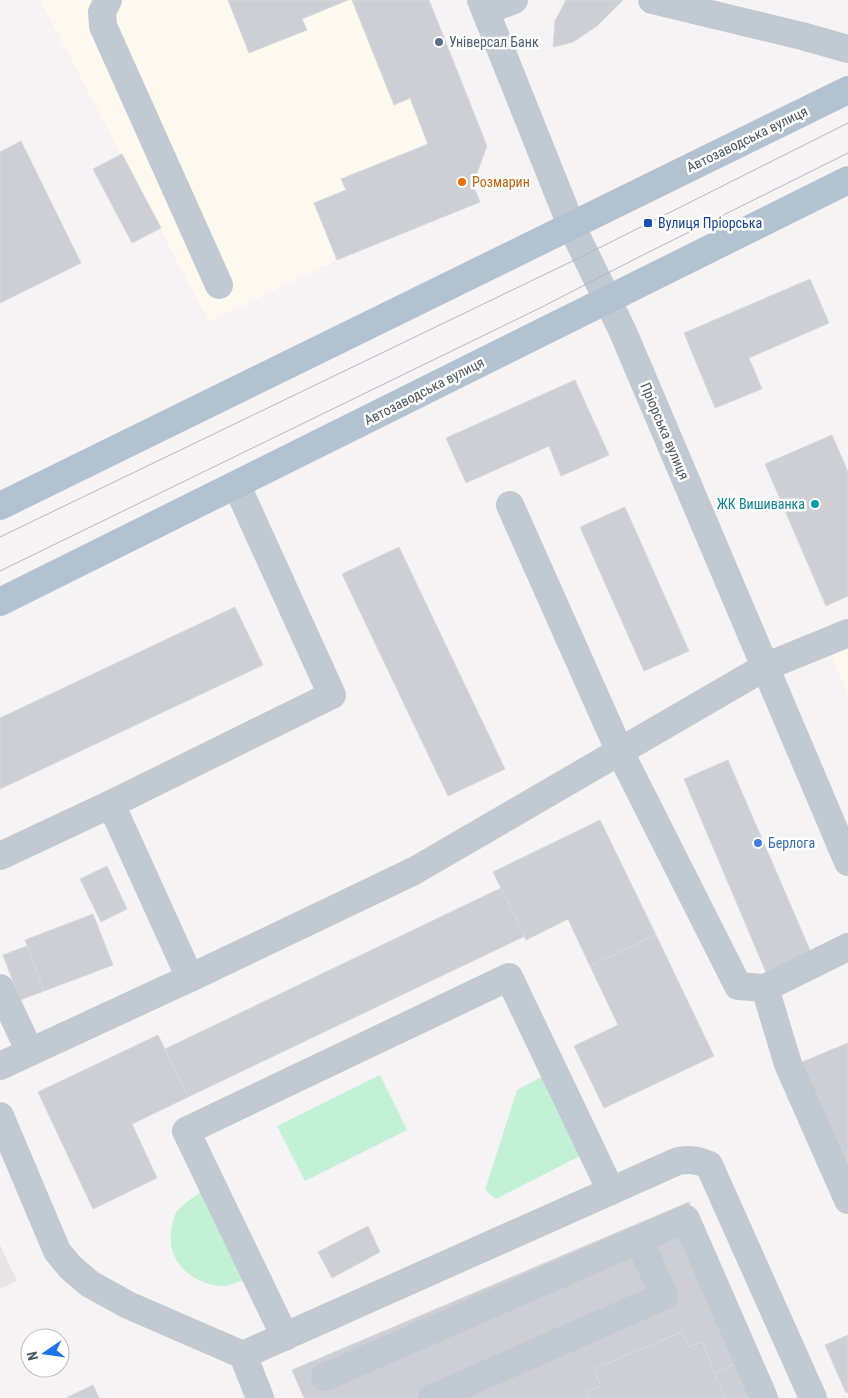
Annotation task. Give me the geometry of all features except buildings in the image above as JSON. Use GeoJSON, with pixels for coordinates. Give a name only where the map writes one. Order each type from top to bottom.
{"type":"FeatureCollection","features":[{"type":"Feature","properties":{"kind":"main road","name":"Автозаводська вулиця"},"geometry":{"type":"LineString","coordinates":[[0,506],[848,90]]}},
{"type":"Feature","properties":{"kind":"main road","name":"Автозаводська вулиця"},"geometry":{"type":"LineString","coordinates":[[0,602],[237,486],[848,180]]}},
{"type":"Feature","properties":{"kind":"street"},"geometry":{"type":"LineString","coordinates":[[108,0],[102,12],[103,26],[220,285]]}},
{"type":"Feature","properties":{"kind":"street"},"geometry":{"type":"LineString","coordinates":[[484,6],[514,0]]}},
{"type":"Feature","properties":{"kind":"street"},"geometry":{"type":"LineString","coordinates":[[652,0],[848,49]]}},
{"type":"Feature","properties":{"kind":"street","name":"Пріорська вулиця"},"geometry":{"type":"LineString","coordinates":[[484,6],[572,225],[608,299],[848,862]]}},
{"type":"Feature","properties":{"kind":"street"},"geometry":{"type":"LineString","coordinates":[[0,856],[111,804],[332,695],[237,486]]}},
{"type":"Feature","properties":{"kind":"street"},"geometry":{"type":"LineString","coordinates":[[510,505],[620,752],[738,986],[765,988],[848,947]]}},
{"type":"Feature","properties":{"kind":"street"},"geometry":{"type":"LineString","coordinates":[[0,1066],[190,978],[414,870],[765,667],[848,633]]}},
{"type":"Feature","properties":{"kind":"street"},"geometry":{"type":"LineString","coordinates":[[111,804],[190,978]]}},
{"type":"Feature","properties":{"kind":"street"},"geometry":{"type":"LineString","coordinates":[[285,1337],[186,1131],[509,977],[611,1191]]}},
{"type":"Feature","properties":{"kind":"street"},"geometry":{"type":"LineString","coordinates":[[0,988],[30,1052]]}},
{"type":"Feature","properties":{"kind":"street"},"geometry":{"type":"LineString","coordinates":[[765,988],[788,1064],[848,1200]]}},
{"type":"Feature","properties":{"kind":"street"},"geometry":{"type":"LineString","coordinates":[[0,1116],[57,1251],[70,1267],[90,1284],[128,1305],[243,1355],[260,1398]]}},
{"type":"Feature","properties":{"kind":"street"},"geometry":{"type":"LineString","coordinates":[[243,1355],[611,1191],[689,1159],[702,1161],[709,1165],[813,1398]]}},
{"type":"Feature","properties":{"kind":"street"},"geometry":{"type":"LineString","coordinates":[[325,1377],[686,1219],[764,1398]]}},
{"type":"Feature","properties":{"kind":"street"},"geometry":{"type":"LineString","coordinates":[[432,1398],[664,1296],[639,1240]]}},
{"type":"Feature","properties":{"kind":"shaded area"},"geometry":{"type":"Polygon","coordinates":[[[40,0],[429,0],[487,146],[473,184],[480,202],[337,260],[209,322],[40,0]]]}},
{"type":"Feature","properties":{"kind":"shaded area"},"geometry":{"type":"Polygon","coordinates":[[[848,649],[848,695],[831,656],[848,649]]]}},
{"type":"Feature","properties":{"kind":"shaded area"},"geometry":{"type":"Polygon","coordinates":[[[0,1245],[17,1281],[0,1289],[0,1245]]]}},
{"type":"Feature","properties":{"kind":"green space"},"geometry":{"type":"Polygon","coordinates":[[[549,1073],[586,1153],[496,1199],[485,1190],[517,1090],[549,1073]]]}},
{"type":"Feature","properties":{"kind":"green space"},"geometry":{"type":"Polygon","coordinates":[[[380,1075],[407,1130],[305,1181],[277,1126],[380,1075]]]}},
{"type":"Feature","properties":{"kind":"green space"},"geometry":{"type":"Polygon","coordinates":[[[203,1190],[246,1279],[226,1286],[209,1284],[191,1275],[177,1261],[171,1243],[174,1217],[182,1207],[203,1190]]]}},
{"type":"Feature","properties":{"kind":"tram line"},"geometry":{"type":"LineString","coordinates":[[0,537],[585,255],[848,123]]}},
{"type":"Feature","properties":{"kind":"tram line"},"geometry":{"type":"LineString","coordinates":[[0,571],[540,308],[848,153]]}},
{"type":"Feature","properties":{"kind":"place","name":"Універсал Банк"},"geometry":{"type":"Point","coordinates":[439,42]}},
{"type":"Feature","properties":{"kind":"place","name":"Розмарин"},"geometry":{"type":"Point","coordinates":[462,182]}},
{"type":"Feature","properties":{"kind":"place","name":"Вулиця Пріорська"},"geometry":{"type":"Point","coordinates":[648,223]}},
{"type":"Feature","properties":{"kind":"place","name":"ЖК Вишиванка"},"geometry":{"type":"Point","coordinates":[815,504]}},
{"type":"Feature","properties":{"kind":"place","name":"Берлога"},"geometry":{"type":"Point","coordinates":[758,843]}}]}
